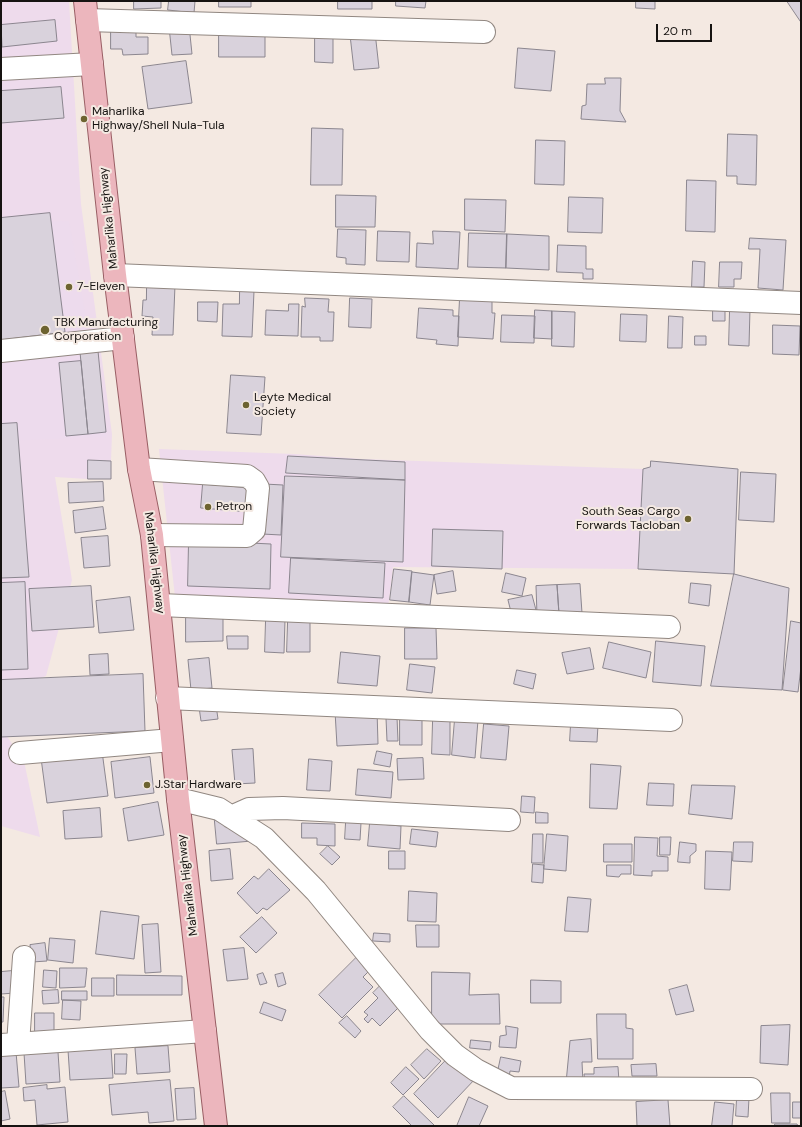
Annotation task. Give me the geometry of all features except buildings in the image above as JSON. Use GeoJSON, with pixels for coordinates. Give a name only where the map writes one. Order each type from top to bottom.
{"type":"FeatureCollection","features":[{"type":"Feature","properties":{"kind":"main road","name":"Maharlika Highway"},"geometry":{"type":"LineString","coordinates":[[86,10],[115,275],[139,469],[152,535],[160,605],[167,698],[216,1126]]}},
{"type":"Feature","properties":{"kind":"street"},"geometry":{"type":"LineString","coordinates":[[86,10],[484,32]]}},
{"type":"Feature","properties":{"kind":"street"},"geometry":{"type":"LineString","coordinates":[[1,69],[92,64]]}},
{"type":"Feature","properties":{"kind":"street"},"geometry":{"type":"LineString","coordinates":[[115,275],[801,303]]}},
{"type":"Feature","properties":{"kind":"street"},"geometry":{"type":"LineString","coordinates":[[1,351],[123,338]]}},
{"type":"Feature","properties":{"kind":"street"},"geometry":{"type":"LineString","coordinates":[[139,469],[247,476],[254,481],[258,488],[254,530],[247,536],[152,535]]}},
{"type":"Feature","properties":{"kind":"street"},"geometry":{"type":"LineString","coordinates":[[160,605],[669,627]]}},
{"type":"Feature","properties":{"kind":"street"},"geometry":{"type":"LineString","coordinates":[[167,698],[671,720]]}},
{"type":"Feature","properties":{"kind":"street"},"geometry":{"type":"LineString","coordinates":[[20,753],[172,740]]}},
{"type":"Feature","properties":{"kind":"street"},"geometry":{"type":"LineString","coordinates":[[178,799],[219,809],[264,838],[311,886],[430,1030],[455,1055],[476,1070],[511,1088],[751,1089]]}},
{"type":"Feature","properties":{"kind":"street"},"geometry":{"type":"LineString","coordinates":[[231,817],[249,809],[283,808],[509,820]]}},
{"type":"Feature","properties":{"kind":"street"},"geometry":{"type":"LineString","coordinates":[[24,957],[10,1044],[205,1031]]}},
{"type":"Feature","properties":{"kind":"shaded area"},"geometry":{"type":"Polygon","coordinates":[[[1,1],[69,1],[81,204],[112,434],[111,461],[88,460],[88,479],[55,477],[72,580],[46,676],[8,690],[4,732],[24,761],[40,837],[1,826],[1,1]]]}},
{"type":"Feature","properties":{"kind":"shaded area","name":"TBK Manufacturing Corporation"},"geometry":{"type":"Polygon","coordinates":[[[69,221],[107,437],[1,441],[1,223],[69,221]]]}},
{"type":"Feature","properties":{"kind":"shaded area"},"geometry":{"type":"Polygon","coordinates":[[[159,449],[294,454],[362,459],[643,469],[650,467],[651,461],[738,469],[734,574],[638,569],[393,567],[388,608],[175,597],[159,449]]]}},
{"type":"Feature","properties":{"kind":"place","name":"Maharlika Highway/Shell Nula-Tula"},"geometry":{"type":"Point","coordinates":[84,119]}},
{"type":"Feature","properties":{"kind":"place","name":"7-Eleven"},"geometry":{"type":"Point","coordinates":[69,287]}},
{"type":"Feature","properties":{"kind":"place","name":"TBK Manufacturing Corporation"},"geometry":{"type":"Point","coordinates":[45,330]}},
{"type":"Feature","properties":{"kind":"place","name":"Leyte Medical Society"},"geometry":{"type":"Point","coordinates":[246,405]}},
{"type":"Feature","properties":{"kind":"place","name":"Petron"},"geometry":{"type":"Point","coordinates":[208,507]}},
{"type":"Feature","properties":{"kind":"place","name":"South Seas Cargo Forwards Tacloban"},"geometry":{"type":"Point","coordinates":[688,519]}},
{"type":"Feature","properties":{"kind":"place","name":"J.Star Hardware"},"geometry":{"type":"Point","coordinates":[147,785]}}]}
